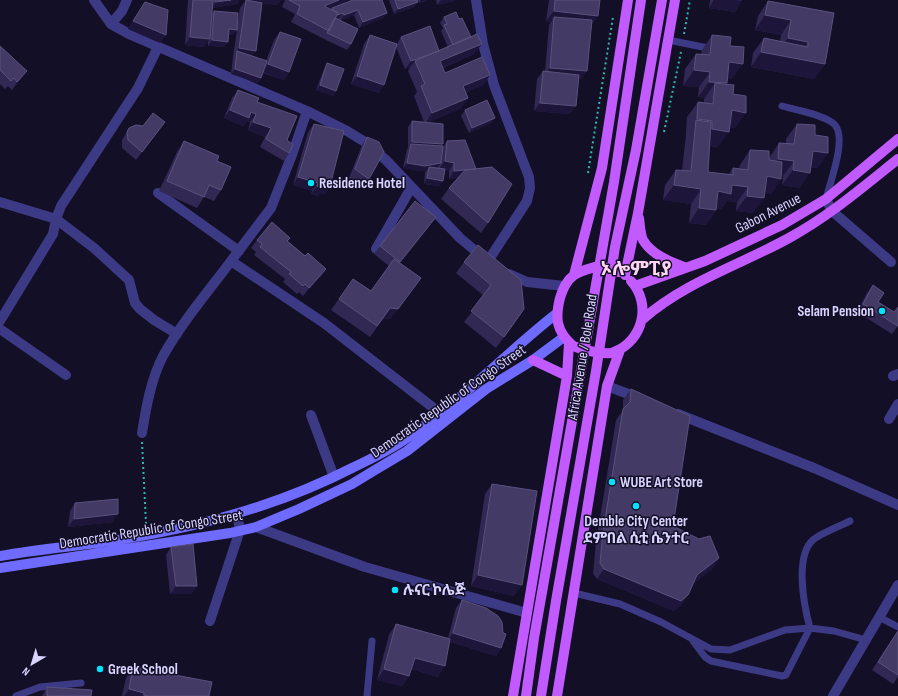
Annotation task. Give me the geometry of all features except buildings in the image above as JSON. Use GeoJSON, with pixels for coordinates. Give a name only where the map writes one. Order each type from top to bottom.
{"type":"FeatureCollection","features":[{"type":"Feature","properties":{"kind":"main road"},"geometry":{"type":"LineString","coordinates":[[574,275],[602,168],[628,0]]}},
{"type":"Feature","properties":{"kind":"main road","name":"Africa Avenue / Bole Road"},"geometry":{"type":"LineString","coordinates":[[526,696],[535,630],[614,182],[641,0]]}},
{"type":"Feature","properties":{"kind":"main road","name":"Africa Avenue / Bole Road"},"geometry":{"type":"LineString","coordinates":[[542,696],[556,601],[596,371],[615,247],[636,150],[662,0]]}},
{"type":"Feature","properties":{"kind":"main road"},"geometry":{"type":"LineString","coordinates":[[624,275],[638,213],[675,0]]}},
{"type":"Feature","properties":{"kind":"main road","name":"Gabon Avenue"},"geometry":{"type":"LineString","coordinates":[[635,286],[684,267],[705,261],[782,225],[826,199],[896,145]]}},
{"type":"Feature","properties":{"kind":"main road","name":"Gabon Avenue"},"geometry":{"type":"LineString","coordinates":[[643,319],[662,302],[686,288],[790,238],[832,211],[898,159]]}},
{"type":"Feature","properties":{"kind":"main road"},"geometry":{"type":"LineString","coordinates":[[638,213],[643,239],[652,250],[661,257],[684,267]]}},
{"type":"Feature","properties":{"kind":"main road"},"geometry":{"type":"LineString","coordinates":[[595,267],[607,268],[624,275],[635,286],[641,296],[643,319],[637,334],[619,350],[601,354],[586,351],[569,342],[558,326],[556,314],[564,286],[574,275],[595,267]]}},
{"type":"Feature","properties":{"kind":"main road","name":"Democratic Republic of Congo Street"},"geometry":{"type":"LineString","coordinates":[[0,556],[146,534],[237,515],[311,489],[381,454],[407,438],[440,413],[556,314]]}},
{"type":"Feature","properties":{"kind":"main road"},"geometry":{"type":"LineString","coordinates":[[513,696],[567,376],[569,342]]}},
{"type":"Feature","properties":{"kind":"main road","name":"Democratic Republic of Congo Street"},"geometry":{"type":"LineString","coordinates":[[0,568],[240,530],[256,526],[352,484],[408,451],[504,377],[533,360],[569,342]]}},
{"type":"Feature","properties":{"kind":"main road"},"geometry":{"type":"LineString","coordinates":[[557,696],[607,386],[619,350]]}},
{"type":"Feature","properties":{"kind":"main road"},"geometry":{"type":"LineString","coordinates":[[533,360],[567,376]]}},
{"type":"Feature","properties":{"kind":"main road"},"geometry":{"type":"LineString","coordinates":[[497,364],[504,377]]}},
{"type":"Feature","properties":{"kind":"street"},"geometry":{"type":"LineString","coordinates":[[94,0],[111,24],[131,35],[307,111],[347,131],[365,142],[386,160],[460,238],[494,265],[527,282],[564,286]]}},
{"type":"Feature","properties":{"kind":"street"},"geometry":{"type":"LineString","coordinates":[[111,24],[122,12],[127,0]]}},
{"type":"Feature","properties":{"kind":"street"},"geometry":{"type":"LineString","coordinates":[[476,0],[483,44],[494,85],[529,177],[530,188],[527,200],[494,265]]}},
{"type":"Feature","properties":{"kind":"street"},"geometry":{"type":"LineString","coordinates":[[0,321],[53,234],[56,219],[61,206],[138,88],[158,47]]}},
{"type":"Feature","properties":{"kind":"street"},"geometry":{"type":"LineString","coordinates":[[142,433],[154,379],[162,357],[177,334],[271,208],[292,155],[307,111]]}},
{"type":"Feature","properties":{"kind":"street"},"geometry":{"type":"LineString","coordinates":[[376,249],[411,188]]}},
{"type":"Feature","properties":{"kind":"street"},"geometry":{"type":"LineString","coordinates":[[158,193],[240,251]]}},
{"type":"Feature","properties":{"kind":"street"},"geometry":{"type":"LineString","coordinates":[[826,199],[832,211],[891,262]]}},
{"type":"Feature","properties":{"kind":"street"},"geometry":{"type":"LineString","coordinates":[[0,202],[56,219],[94,248],[129,280],[135,303],[140,310],[177,334]]}},
{"type":"Feature","properties":{"kind":"street"},"geometry":{"type":"LineString","coordinates":[[232,261],[324,323],[440,413]]}},
{"type":"Feature","properties":{"kind":"street"},"geometry":{"type":"LineString","coordinates":[[0,329],[66,375]]}},
{"type":"Feature","properties":{"kind":"street"},"geometry":{"type":"LineString","coordinates":[[607,386],[647,402]]}},
{"type":"Feature","properties":{"kind":"street"},"geometry":{"type":"LineString","coordinates":[[890,419],[898,404]]}},
{"type":"Feature","properties":{"kind":"street"},"geometry":{"type":"LineString","coordinates":[[669,410],[814,468],[898,505]]}},
{"type":"Feature","properties":{"kind":"street"},"geometry":{"type":"LineString","coordinates":[[311,415],[334,478]]}},
{"type":"Feature","properties":{"kind":"street"},"geometry":{"type":"LineString","coordinates":[[210,621],[240,530],[237,515]]}},
{"type":"Feature","properties":{"kind":"street"},"geometry":{"type":"LineString","coordinates":[[256,526],[365,567],[527,613]]}},
{"type":"Feature","properties":{"kind":"street"},"geometry":{"type":"LineString","coordinates":[[834,696],[898,585]]}},
{"type":"Feature","properties":{"kind":"lane"},"geometry":{"type":"LineString","coordinates":[[668,40],[721,51]]}},
{"type":"Feature","properties":{"kind":"lane"},"geometry":{"type":"LineString","coordinates":[[782,106],[826,119],[834,124],[840,134],[835,167],[826,199]]}},
{"type":"Feature","properties":{"kind":"lane"},"geometry":{"type":"LineString","coordinates":[[692,640],[705,657],[711,661],[782,676],[788,671],[810,628],[803,602],[804,554],[814,539],[850,521]]}},
{"type":"Feature","properties":{"kind":"lane"},"geometry":{"type":"LineString","coordinates":[[574,593],[620,604],[660,622],[711,649],[730,650],[785,630],[810,628],[834,631],[866,640]]}},
{"type":"Feature","properties":{"kind":"lane"},"geometry":{"type":"LineString","coordinates":[[879,617],[898,626]]}},
{"type":"Feature","properties":{"kind":"lane"},"geometry":{"type":"LineString","coordinates":[[367,696],[372,641]]}},
{"type":"Feature","properties":{"kind":"lane"},"geometry":{"type":"LineString","coordinates":[[16,696],[40,687],[81,684]]}},
{"type":"Feature","properties":{"kind":"path"},"geometry":{"type":"LineString","coordinates":[[663,137],[690,0]]}},
{"type":"Feature","properties":{"kind":"path"},"geometry":{"type":"LineString","coordinates":[[588,173],[613,16]]}},
{"type":"Feature","properties":{"kind":"path"},"geometry":{"type":"LineString","coordinates":[[142,433],[146,534]]}},
{"type":"Feature","properties":{"kind":"place","name":"Residence Hotel"},"geometry":{"type":"Point","coordinates":[311,183]}},
{"type":"Feature","properties":{"kind":"place","name":"Selam Pension"},"geometry":{"type":"Point","coordinates":[882,311]}},
{"type":"Feature","properties":{"kind":"place","name":"WUBE Art Store"},"geometry":{"type":"Point","coordinates":[612,482]}},
{"type":"Feature","properties":{"kind":"place","name":"Demble City Center ደምበል ሲቲ ሴንተር"},"geometry":{"type":"Point","coordinates":[636,506]}},
{"type":"Feature","properties":{"kind":"place","name":"ሉናር ኮሌጅ"},"geometry":{"type":"Point","coordinates":[395,590]}},
{"type":"Feature","properties":{"kind":"place","name":"Greek School"},"geometry":{"type":"Point","coordinates":[100,669]}},
{"type":"Feature","properties":{"kind":"district","name":"ኦሎምፒያ"},"geometry":{"type":"Point","coordinates":[636,268]}}]}
